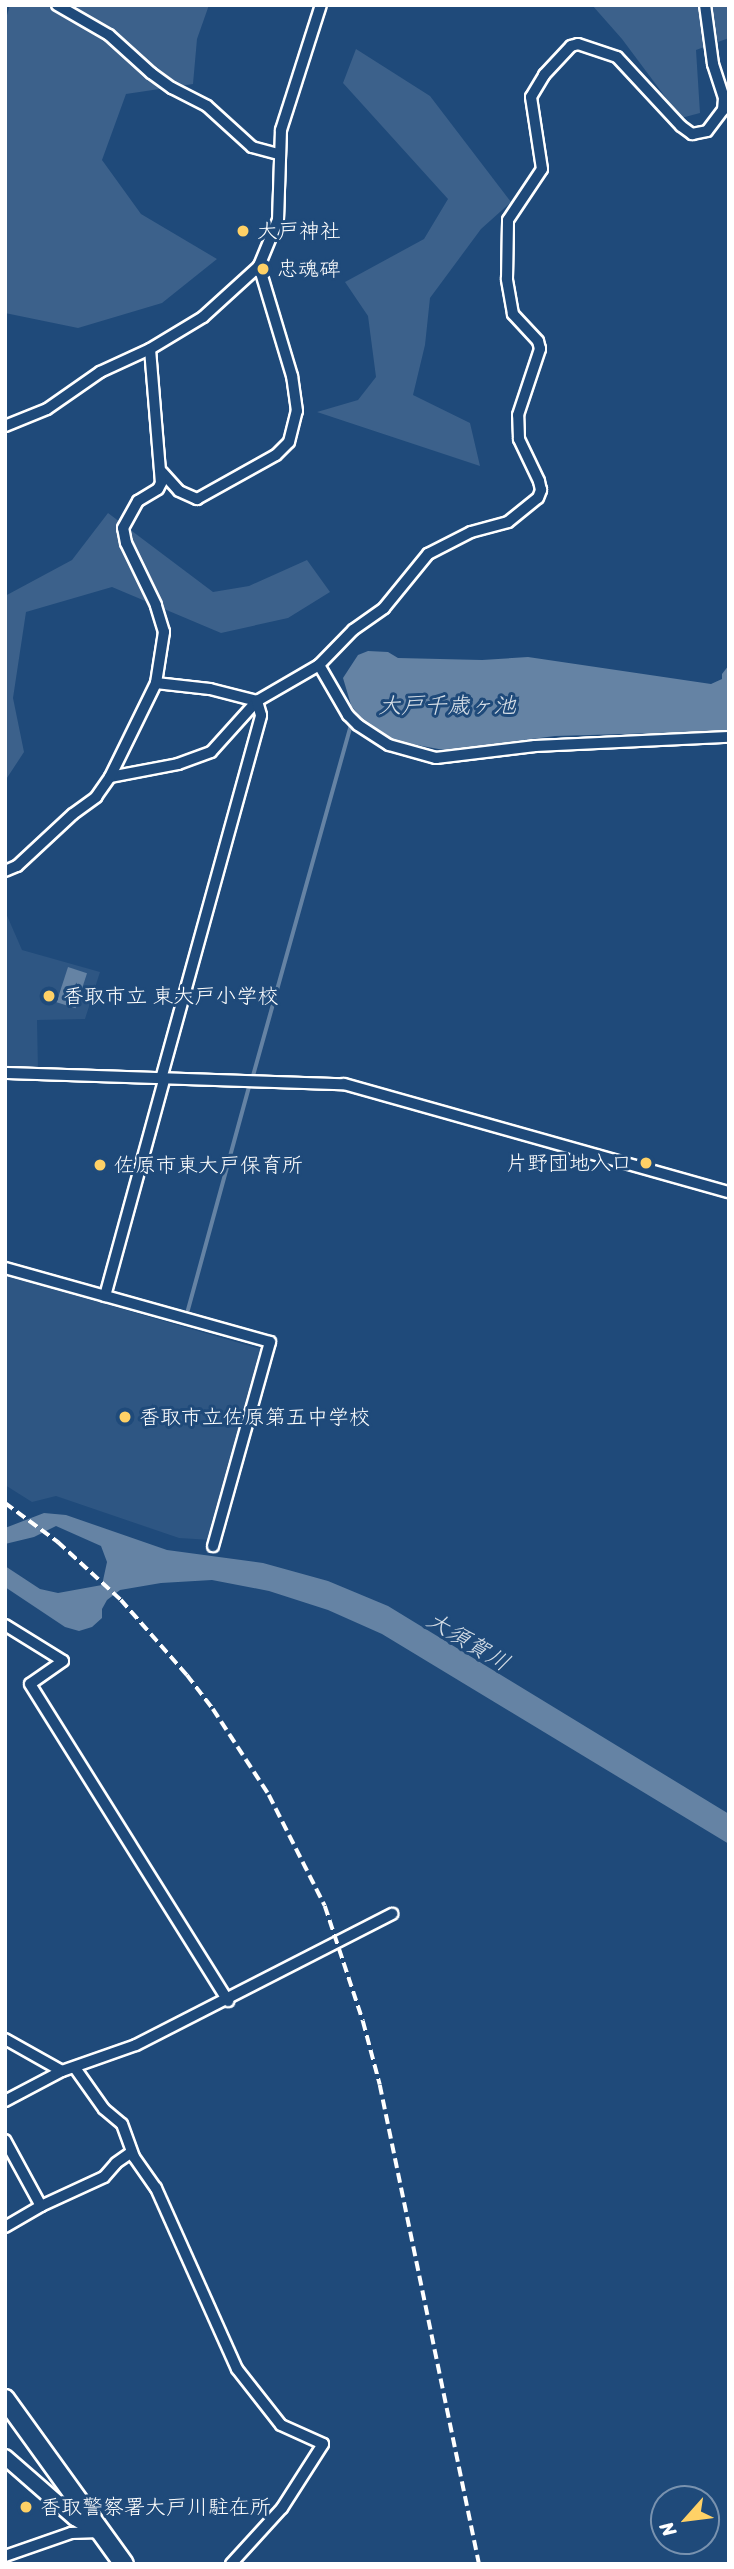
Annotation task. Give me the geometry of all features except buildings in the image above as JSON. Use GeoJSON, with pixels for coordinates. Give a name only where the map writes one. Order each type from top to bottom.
{"type":"FeatureCollection","features":[{"type":"Feature","properties":{"kind":"highway"},"geometry":{"type":"LineString","coordinates":[[5,2399],[124,2564]]}},
{"type":"Feature","properties":{"kind":"street"},"geometry":{"type":"LineString","coordinates":[[57,5],[109,35],[172,88],[207,106],[252,147],[279,154]]}},
{"type":"Feature","properties":{"kind":"street"},"geometry":{"type":"LineString","coordinates":[[5,426],[47,410],[100,372],[150,349],[203,317],[259,266],[278,220],[281,130],[321,5]]}},
{"type":"Feature","properties":{"kind":"street"},"geometry":{"type":"LineString","coordinates":[[110,778],[178,765],[211,752],[257,701],[318,665],[353,630],[384,608],[428,554],[471,532],[508,522],[538,498],[541,490],[539,481],[519,439],[518,415],[540,349],[538,341],[513,314],[507,279],[508,220],[542,169],[531,97],[544,75],[571,46],[578,44],[617,57],[681,126],[692,134],[707,131],[723,110],[724,97],[713,64],[705,5]]}},
{"type":"Feature","properties":{"kind":"street"},"geometry":{"type":"LineString","coordinates":[[162,472],[179,491],[197,499],[276,455],[289,442],[297,411],[292,376],[259,266]]}},
{"type":"Feature","properties":{"kind":"street"},"geometry":{"type":"LineString","coordinates":[[5,871],[17,866],[65,820],[96,797],[110,778],[156,683],[164,632],[156,605],[126,543],[123,528],[138,501],[158,489],[162,472],[153,418],[150,349]]}},
{"type":"Feature","properties":{"kind":"street"},"geometry":{"type":"LineString","coordinates":[[318,665],[348,715],[358,725],[389,745],[436,758],[535,746],[729,737]]}},
{"type":"Feature","properties":{"kind":"street"},"geometry":{"type":"LineString","coordinates":[[156,683],[210,689],[257,701]]}},
{"type":"Feature","properties":{"kind":"street"},"geometry":{"type":"LineString","coordinates":[[105,1296],[261,715],[257,701]]}},
{"type":"Feature","properties":{"kind":"street"},"geometry":{"type":"LineString","coordinates":[[5,1073],[344,1084],[729,1192]]}},
{"type":"Feature","properties":{"kind":"street"},"geometry":{"type":"LineString","coordinates":[[5,1268],[270,1342],[213,1546]]}},
{"type":"Feature","properties":{"kind":"street"},"geometry":{"type":"LineString","coordinates":[[5,1625],[63,1661],[30,1684],[228,2001]]}},
{"type":"Feature","properties":{"kind":"street"},"geometry":{"type":"LineString","coordinates":[[5,2101],[62,2071],[136,2045],[228,2001],[276,1972],[393,1914]]}},
{"type":"Feature","properties":{"kind":"street"},"geometry":{"type":"LineString","coordinates":[[5,2039],[62,2071]]}},
{"type":"Feature","properties":{"kind":"street"},"geometry":{"type":"LineString","coordinates":[[75,2068],[104,2109],[122,2124],[132,2152],[156,2188],[237,2369],[281,2425],[323,2444],[282,2508],[231,2564]]}},
{"type":"Feature","properties":{"kind":"street"},"geometry":{"type":"LineString","coordinates":[[5,2140],[41,2206]]}},
{"type":"Feature","properties":{"kind":"street"},"geometry":{"type":"LineString","coordinates":[[5,2227],[41,2206],[104,2177],[116,2163],[132,2152]]}},
{"type":"Feature","properties":{"kind":"street"},"geometry":{"type":"LineString","coordinates":[[5,2457],[75,2518],[99,2532]]}},
{"type":"Feature","properties":{"kind":"street"},"geometry":{"type":"LineString","coordinates":[[5,2556],[71,2533],[99,2532]]}},
{"type":"Feature","properties":{"kind":"shaded area"},"geometry":{"type":"Polygon","coordinates":[[[10,5],[209,5],[197,39],[193,84],[126,94],[102,160],[141,214],[217,259],[162,303],[78,328],[5,313],[5,22],[10,5]]]}},
{"type":"Feature","properties":{"kind":"shaded area"},"geometry":{"type":"Polygon","coordinates":[[[592,5],[729,5],[729,38],[696,50],[700,113],[681,118],[622,39],[592,5]]]}},
{"type":"Feature","properties":{"kind":"shaded area"},"geometry":{"type":"Polygon","coordinates":[[[356,49],[430,96],[511,202],[481,229],[430,298],[425,345],[413,395],[470,423],[480,466],[317,412],[358,400],[376,377],[368,316],[345,282],[424,239],[448,199],[343,83],[356,49]]]}},
{"type":"Feature","properties":{"kind":"shaded area"},"geometry":{"type":"Polygon","coordinates":[[[108,513],[213,592],[249,586],[307,560],[330,592],[288,618],[221,633],[112,587],[26,612],[13,698],[24,752],[5,781],[5,596],[72,560],[108,513]]]}},
{"type":"Feature","properties":{"kind":"shaded area","name":"香取市立 東大戸小学校"},"geometry":{"type":"Polygon","coordinates":[[[5,911],[22,950],[100,972],[85,1019],[37,1020],[38,1070],[5,1068],[5,911]]]}},
{"type":"Feature","properties":{"kind":"shaded area","name":"香取市立佐原第五中学校"},"geometry":{"type":"Polygon","coordinates":[[[5,1275],[264,1350],[211,1540],[179,1538],[56,1496],[32,1502],[5,1485],[5,1275]]]}},
{"type":"Feature","properties":{"kind":"water","name":"大戸千歳ヶ池"},"geometry":{"type":"Polygon","coordinates":[[[368,651],[388,652],[398,658],[482,660],[528,657],[711,684],[722,679],[722,674],[729,665],[729,731],[555,736],[444,750],[393,740],[363,722],[351,705],[343,678],[358,655],[368,651]]]}},
{"type":"Feature","properties":{"kind":"water"},"geometry":{"type":"Polygon","coordinates":[[[68,967],[87,973],[76,1008],[57,1002],[68,967]]]}},
{"type":"Feature","properties":{"kind":"water"},"geometry":{"type":"Polygon","coordinates":[[[44,1513],[66,1515],[167,1550],[263,1563],[328,1581],[388,1606],[729,1814],[729,1844],[382,1634],[328,1610],[269,1591],[212,1580],[161,1583],[120,1590],[107,1600],[102,1609],[102,1618],[92,1627],[79,1631],[65,1627],[5,1587],[5,1566],[40,1589],[58,1593],[102,1585],[107,1562],[101,1546],[56,1526],[34,1537],[5,1544],[5,1528],[44,1513]]]}},
{"type":"Feature","properties":{"kind":"waterway"},"geometry":{"type":"LineString","coordinates":[[253,1076],[351,725]]}},
{"type":"Feature","properties":{"kind":"waterway"},"geometry":{"type":"LineString","coordinates":[[188,1310],[250,1084]]}},
{"type":"Feature","properties":{"kind":"railway"},"geometry":{"type":"LineString","coordinates":[[5,1503],[58,1542],[121,1600],[187,1675],[213,1709],[269,1795],[325,1906],[363,2021],[380,2085],[479,2564]]}},
{"type":"Feature","properties":{"kind":"place","name":"大戸神社"},"geometry":{"type":"Point","coordinates":[243,231]}},
{"type":"Feature","properties":{"kind":"place","name":"忠魂碑"},"geometry":{"type":"Point","coordinates":[263,269]}},
{"type":"Feature","properties":{"kind":"place","name":"香取市立 東大戸小学校"},"geometry":{"type":"Point","coordinates":[49,996]}},
{"type":"Feature","properties":{"kind":"place","name":"片野団地入口"},"geometry":{"type":"Point","coordinates":[646,1163]}},
{"type":"Feature","properties":{"kind":"place","name":"佐原市東大戸保育所"},"geometry":{"type":"Point","coordinates":[100,1165]}},
{"type":"Feature","properties":{"kind":"place","name":"香取市立佐原第五中学校"},"geometry":{"type":"Point","coordinates":[125,1417]}},
{"type":"Feature","properties":{"kind":"place","name":"香取警察署大戸川駐在所"},"geometry":{"type":"Point","coordinates":[26,2507]}},
{"type":"Feature","properties":{"kind":"water label","name":"大須賀川"},"geometry":{"type":"Point","coordinates":[468,1642]}}]}
